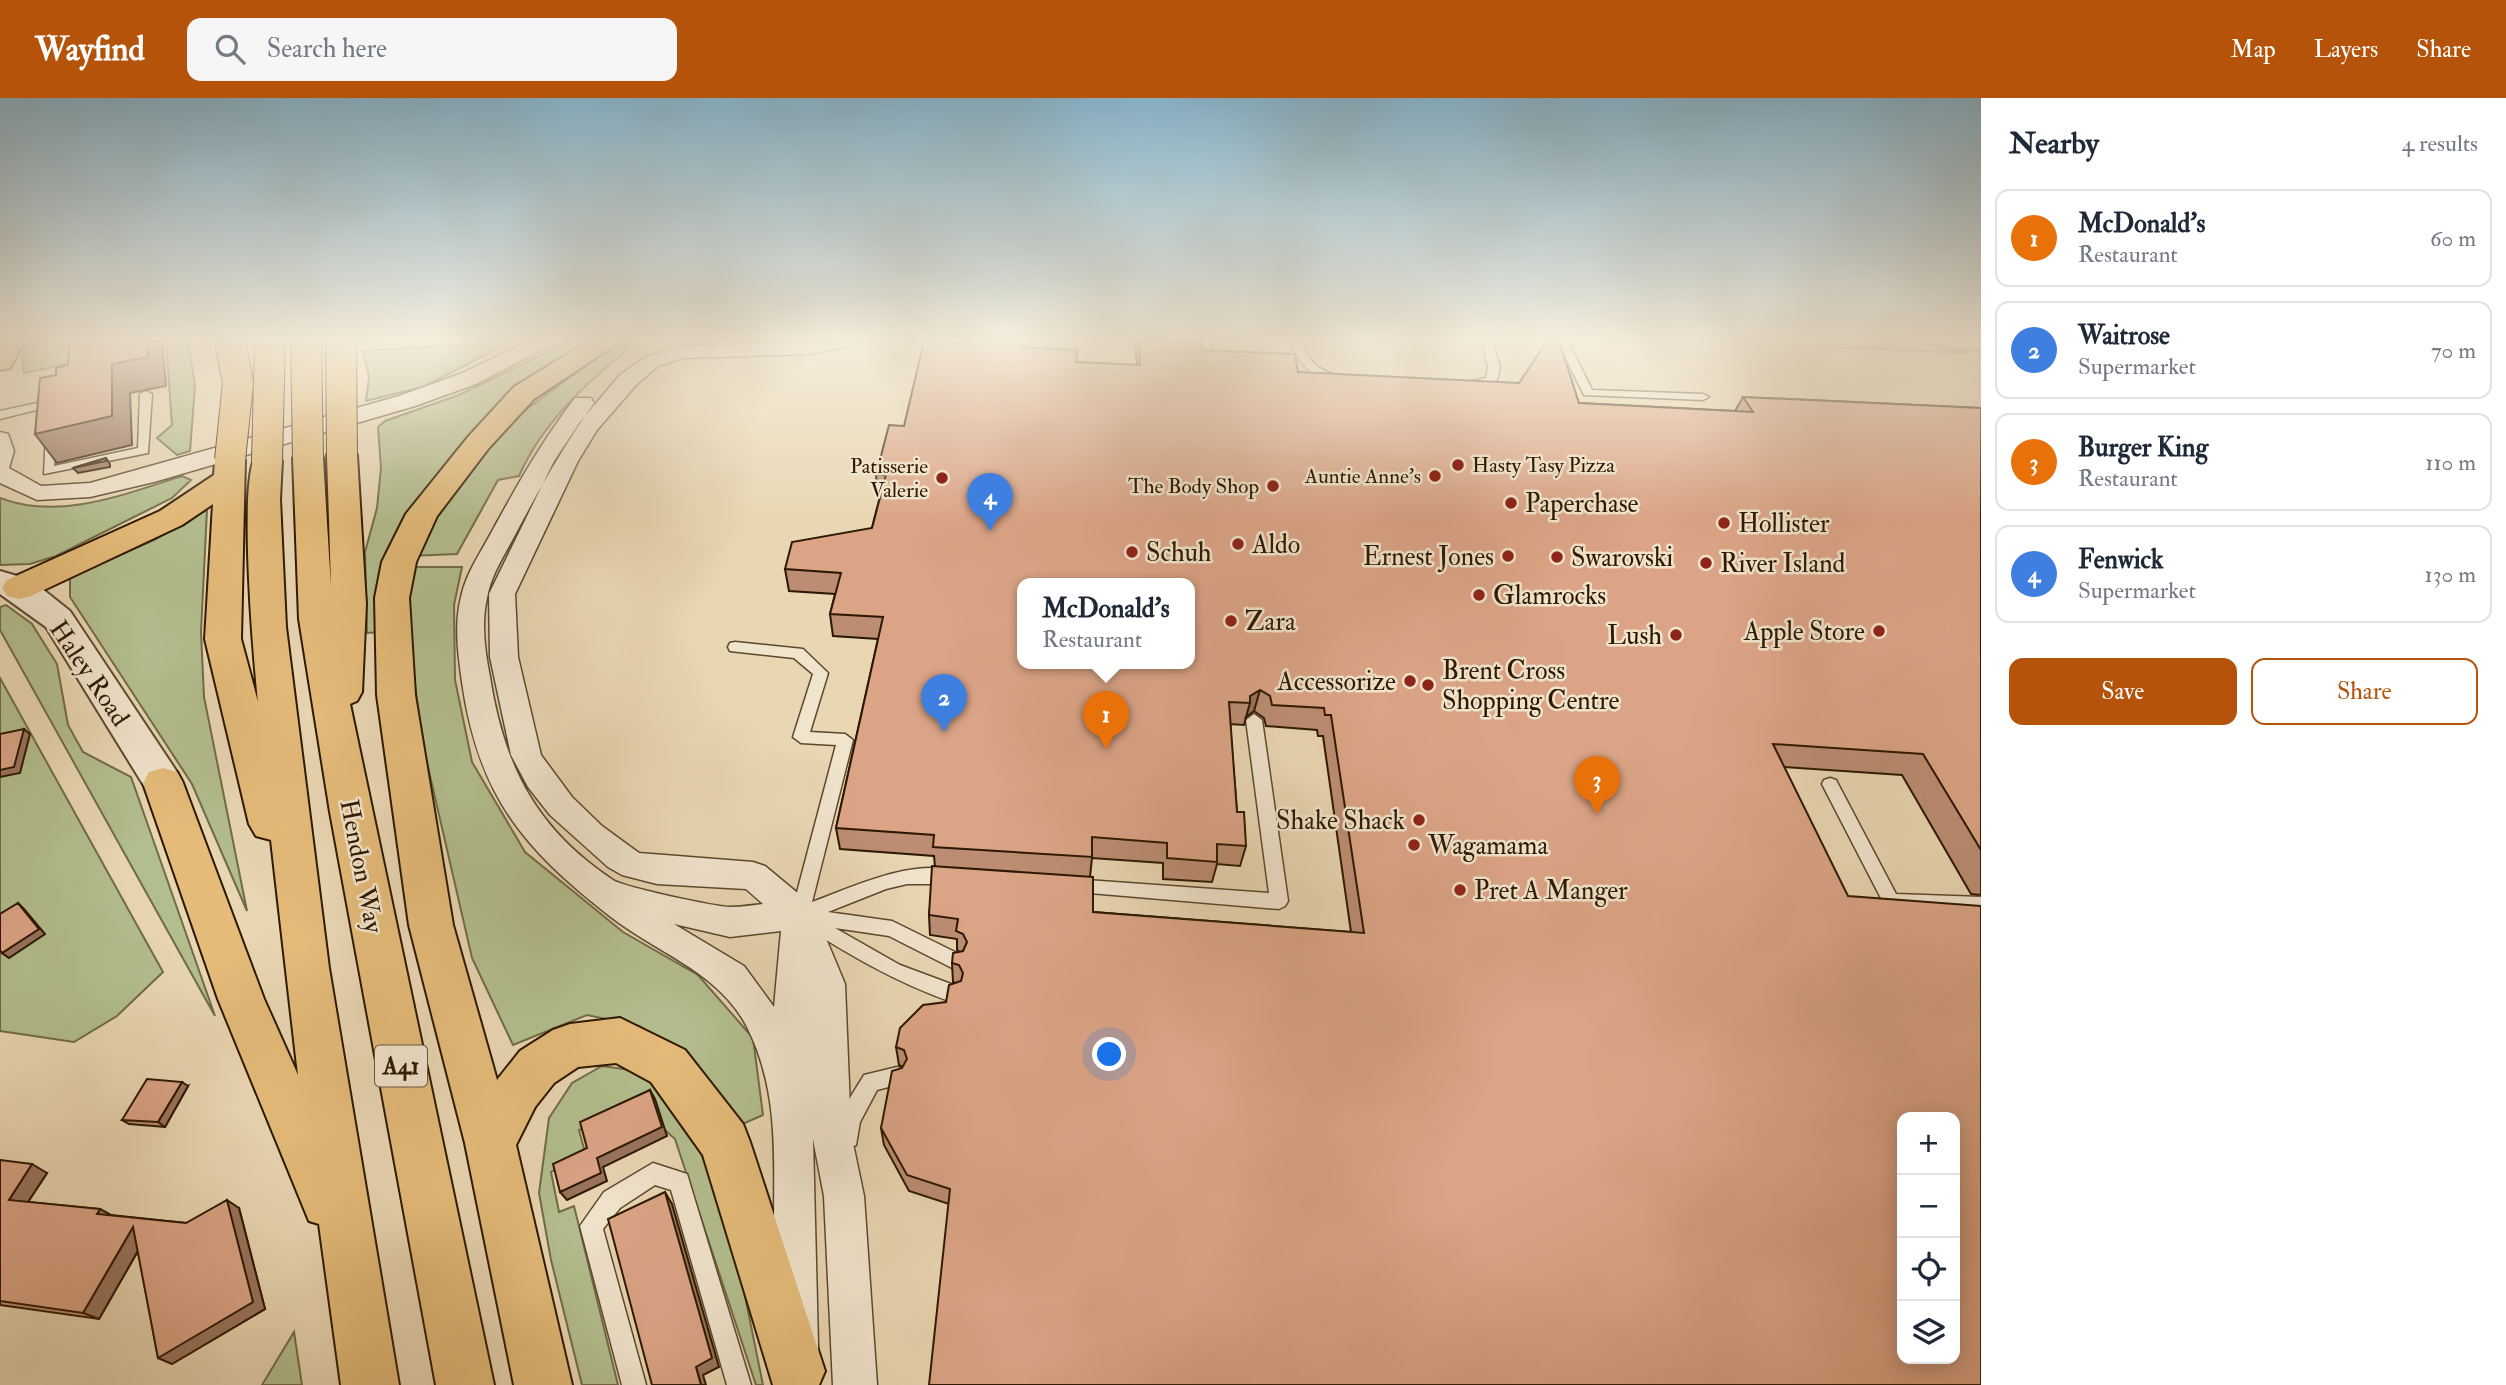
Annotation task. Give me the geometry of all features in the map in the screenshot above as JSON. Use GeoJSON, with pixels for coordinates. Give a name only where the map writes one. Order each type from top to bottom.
{"type":"FeatureCollection","features":[{"type":"Feature","properties":{"kind":"highway"},"geometry":{"type":"LineString","coordinates":[[236,401],[229,470],[223,639],[306,968]]}},
{"type":"Feature","properties":{"kind":"highway"},"geometry":{"type":"LineString","coordinates":[[268,401],[264,499],[268,627],[306,968],[370,1385]]}},
{"type":"Feature","properties":{"kind":"highway","name":"Hendon Way"},"geometry":{"type":"LineString","coordinates":[[307,401],[316,619],[341,747],[350,812],[465,1385]]}},
{"type":"Feature","properties":{"kind":"highway","name":"A41"},"geometry":{"type":"LineString","coordinates":[[341,747],[349,604],[342,401]]}},
{"type":"Feature","properties":{"kind":"highway"},"geometry":{"type":"LineString","coordinates":[[517,401],[478,443],[422,514],[399,562],[392,598],[396,695],[431,925],[490,1143],[543,1385]]}},
{"type":"Feature","properties":{"kind":"highway"},"geometry":{"type":"LineString","coordinates":[[6,587],[172,519],[229,470]]}},
{"type":"Feature","properties":{"kind":"highway"},"geometry":{"type":"LineString","coordinates":[[163,783],[241,999],[351,1255]]}},
{"type":"Feature","properties":{"kind":"highway"},"geometry":{"type":"LineString","coordinates":[[490,1143],[537,1067],[570,1046],[620,1040],[668,1066],[725,1142],[797,1378]]}},
{"type":"Feature","properties":{"kind":"street"},"geometry":{"type":"LineString","coordinates":[[0,473],[37,493],[90,490],[146,477],[407,401]]}},
{"type":"Feature","properties":{"kind":"street"},"geometry":{"type":"LineString","coordinates":[[586,401],[558,433],[473,596],[471,629],[485,733],[495,767],[511,799],[532,826],[606,893],[656,931],[701,956],[739,984],[772,1037],[792,1107]]}},
{"type":"Feature","properties":{"kind":"street"},"geometry":{"type":"LineString","coordinates":[[611,401],[566,461],[502,594],[504,657],[517,728],[526,755],[561,806],[619,858],[657,870],[753,876],[800,915],[827,984],[832,1133],[844,1196],[855,1385]]}},
{"type":"Feature","properties":{"kind":"street"},"geometry":{"type":"LineString","coordinates":[[0,439],[3,451],[0,464]]}},
{"type":"Feature","properties":{"kind":"street","name":"Haley Road"},"geometry":{"type":"LineString","coordinates":[[6,587],[58,619],[163,783]]}},
{"type":"Feature","properties":{"kind":"street"},"geometry":{"type":"LineString","coordinates":[[606,893],[730,922],[800,915]]}},
{"type":"Feature","properties":{"kind":"street"},"geometry":{"type":"LineString","coordinates":[[797,1378],[792,984],[800,915]]}},
{"type":"Feature","properties":{"kind":"lane"},"geometry":{"type":"LineString","coordinates":[[0,415],[51,403],[48,471],[144,450],[146,401]]}},
{"type":"Feature","properties":{"kind":"lane"},"geometry":{"type":"LineString","coordinates":[[735,647],[798,653],[821,673],[801,737],[845,740],[800,915]]}},
{"type":"Feature","properties":{"kind":"lane"},"geometry":{"type":"LineString","coordinates":[[1052,884],[1279,901],[1254,720]]}},
{"type":"Feature","properties":{"kind":"lane"},"geometry":{"type":"LineString","coordinates":[[485,733],[517,728]]}},
{"type":"Feature","properties":{"kind":"lane"},"geometry":{"type":"LineString","coordinates":[[1830,784],[1891,901],[1981,905]]}},
{"type":"Feature","properties":{"kind":"lane"},"geometry":{"type":"LineString","coordinates":[[800,915],[896,880],[969,878]]}},
{"type":"Feature","properties":{"kind":"lane"},"geometry":{"type":"LineString","coordinates":[[800,915],[892,929],[956,962]]}},
{"type":"Feature","properties":{"kind":"lane"},"geometry":{"type":"LineString","coordinates":[[800,915],[870,961],[914,981],[952,993]]}},
{"type":"Feature","properties":{"kind":"lane"},"geometry":{"type":"LineString","coordinates":[[844,1196],[850,1120],[871,1082],[897,1076]]}},
{"type":"Feature","properties":{"kind":"lane"},"geometry":{"type":"LineString","coordinates":[[634,1385],[591,1226],[612,1200],[653,1174],[679,1182],[739,1385]]}},
{"type":"Feature","properties":{"kind":"green space"},"geometry":{"type":"Polygon","coordinates":[[[170,401],[194,401],[190,451],[177,455],[157,438],[172,425],[170,401]]]}},
{"type":"Feature","properties":{"kind":"green space"},"geometry":{"type":"Polygon","coordinates":[[[442,401],[530,401],[421,502],[382,632],[367,633],[365,552],[377,508],[381,468],[378,427],[385,421],[442,401]]]}},
{"type":"Feature","properties":{"kind":"green space"},"geometry":{"type":"Polygon","coordinates":[[[538,401],[570,401],[541,437],[519,476],[498,480],[457,554],[410,556],[470,465],[512,420],[538,401]]]}},
{"type":"Feature","properties":{"kind":"green space"},"geometry":{"type":"Polygon","coordinates":[[[182,476],[191,480],[172,498],[56,556],[30,564],[0,565],[0,498],[45,507],[68,506],[115,497],[182,476]]]}},
{"type":"Feature","properties":{"kind":"green space"},"geometry":{"type":"Polygon","coordinates":[[[207,510],[201,632],[204,697],[247,911],[192,784],[70,597],[70,577],[154,540],[207,510]]]}},
{"type":"Feature","properties":{"kind":"green space"},"geometry":{"type":"Polygon","coordinates":[[[406,567],[462,567],[454,605],[455,680],[472,762],[525,852],[623,932],[698,975],[753,1038],[763,1115],[738,1126],[693,1063],[639,1026],[587,1015],[513,1045],[472,958],[422,741],[410,643],[406,567]]]}},
{"type":"Feature","properties":{"kind":"green space"},"geometry":{"type":"Polygon","coordinates":[[[6,605],[32,624],[57,664],[68,725],[83,752],[131,777],[215,1016],[0,630],[0,607],[6,605]]]}},
{"type":"Feature","properties":{"kind":"green space"},"geometry":{"type":"Polygon","coordinates":[[[0,678],[163,972],[117,1016],[74,1042],[0,1031],[0,678]]]}},
{"type":"Feature","properties":{"kind":"green space"},"geometry":{"type":"Polygon","coordinates":[[[602,1066],[637,1071],[661,1088],[693,1130],[736,1252],[763,1385],[756,1385],[675,1139],[637,1105],[579,1130],[585,1152],[551,1172],[559,1212],[574,1206],[618,1385],[582,1385],[551,1260],[539,1193],[549,1118],[572,1083],[602,1066]]]}},
{"type":"Feature","properties":{"kind":"green space"},"geometry":{"type":"Polygon","coordinates":[[[294,1332],[302,1385],[262,1385],[294,1332]]]}},
{"type":"Feature","properties":{"kind":"building"},"geometry":{"type":"Polygon","coordinates":[[[38,401],[112,401],[112,416],[35,434],[38,401]]]}},
{"type":"Feature","properties":{"kind":"building"},"geometry":{"type":"Polygon","coordinates":[[[910,401],[1578,401],[1753,412],[1746,401],[1831,401],[1981,408],[1981,850],[1923,754],[1773,744],[1848,896],[1981,906],[1981,1385],[929,1385],[950,1189],[907,1175],[881,1128],[892,1071],[902,1068],[907,1059],[904,1050],[896,1047],[900,1028],[923,1005],[946,1002],[949,985],[961,981],[963,973],[959,965],[952,963],[953,953],[963,951],[967,942],[963,934],[956,931],[958,919],[929,915],[932,866],[1093,877],[1093,912],[1364,933],[1331,715],[1325,715],[1324,708],[1272,705],[1270,696],[1260,690],[1250,696],[1250,703],[1229,702],[1237,812],[1244,812],[1246,846],[1217,844],[1217,862],[1167,858],[1167,843],[1092,837],[1092,857],[933,847],[934,835],[836,828],[883,617],[830,614],[841,573],[785,569],[792,542],[872,528],[886,475],[876,475],[889,425],[904,426],[910,401]]]}},
{"type":"Feature","properties":{"kind":"building"},"geometry":{"type":"Polygon","coordinates":[[[106,458],[106,461],[73,468],[106,458]]]}},
{"type":"Feature","properties":{"kind":"building"},"geometry":{"type":"Polygon","coordinates":[[[24,729],[14,767],[0,770],[0,734],[24,729]]]}},
{"type":"Feature","properties":{"kind":"building"},"geometry":{"type":"Polygon","coordinates":[[[18,903],[39,929],[2,953],[0,914],[18,903]]]}},
{"type":"Feature","properties":{"kind":"building"},"geometry":{"type":"Polygon","coordinates":[[[147,1079],[182,1082],[158,1122],[122,1120],[147,1079]]]}},
{"type":"Feature","properties":{"kind":"building"},"geometry":{"type":"Polygon","coordinates":[[[650,1090],[662,1127],[597,1158],[601,1173],[560,1192],[553,1164],[587,1148],[580,1122],[650,1090]]]}},
{"type":"Feature","properties":{"kind":"building"},"geometry":{"type":"Polygon","coordinates":[[[0,1160],[32,1164],[9,1200],[100,1209],[97,1214],[186,1223],[227,1200],[253,1302],[158,1358],[133,1227],[83,1313],[0,1301],[0,1160]]]}},
{"type":"Feature","properties":{"kind":"building"},"geometry":{"type":"Polygon","coordinates":[[[665,1192],[712,1358],[696,1367],[701,1385],[652,1385],[608,1219],[665,1192]]]}},
{"type":"Feature","properties":{"kind":"place","name":"Hasty Tasy Pizza"},"geometry":{"type":"Point","coordinates":[1458,465]}},
{"type":"Feature","properties":{"kind":"place","name":"Auntie Anne's"},"geometry":{"type":"Point","coordinates":[1435,476]}},
{"type":"Feature","properties":{"kind":"place","name":"Patisserie Valerie"},"geometry":{"type":"Point","coordinates":[942,478]}},
{"type":"Feature","properties":{"kind":"place","name":"The Body Shop"},"geometry":{"type":"Point","coordinates":[1273,486]}},
{"type":"Feature","properties":{"kind":"place","name":"Paperchase"},"geometry":{"type":"Point","coordinates":[1511,503]}},
{"type":"Feature","properties":{"kind":"place","name":"Hollister"},"geometry":{"type":"Point","coordinates":[1724,523]}},
{"type":"Feature","properties":{"kind":"place","name":"Fenwick"},"geometry":{"type":"Point","coordinates":[990,531]}},
{"type":"Feature","properties":{"kind":"place","name":"Aldo"},"geometry":{"type":"Point","coordinates":[1238,544]}},
{"type":"Feature","properties":{"kind":"place","name":"Schuh"},"geometry":{"type":"Point","coordinates":[1132,552]}},
{"type":"Feature","properties":{"kind":"place","name":"Ernest Jones"},"geometry":{"type":"Point","coordinates":[1508,556]}},
{"type":"Feature","properties":{"kind":"place","name":"Swarovski"},"geometry":{"type":"Point","coordinates":[1557,557]}},
{"type":"Feature","properties":{"kind":"place","name":"River Island"},"geometry":{"type":"Point","coordinates":[1706,563]}},
{"type":"Feature","properties":{"kind":"place","name":"Glamrocks"},"geometry":{"type":"Point","coordinates":[1479,595]}},
{"type":"Feature","properties":{"kind":"place","name":"Zara"},"geometry":{"type":"Point","coordinates":[1231,621]}},
{"type":"Feature","properties":{"kind":"place","name":"Apple Store"},"geometry":{"type":"Point","coordinates":[1879,631]}},
{"type":"Feature","properties":{"kind":"place","name":"Lush"},"geometry":{"type":"Point","coordinates":[1676,635]}},
{"type":"Feature","properties":{"kind":"place","name":"Accessorize"},"geometry":{"type":"Point","coordinates":[1410,681]}},
{"type":"Feature","properties":{"kind":"place","name":"Brent Cross Shopping Centre"},"geometry":{"type":"Point","coordinates":[1428,685]}},
{"type":"Feature","properties":{"kind":"place","name":"Waitrose"},"geometry":{"type":"Point","coordinates":[944,732]}},
{"type":"Feature","properties":{"kind":"place","name":"McDonald's"},"geometry":{"type":"Point","coordinates":[1106,749]}},
{"type":"Feature","properties":{"kind":"place","name":"Burger King"},"geometry":{"type":"Point","coordinates":[1597,814]}},
{"type":"Feature","properties":{"kind":"place","name":"Shake Shack"},"geometry":{"type":"Point","coordinates":[1419,820]}},
{"type":"Feature","properties":{"kind":"place","name":"Wagamama"},"geometry":{"type":"Point","coordinates":[1414,845]}},
{"type":"Feature","properties":{"kind":"place","name":"Pret A Manger"},"geometry":{"type":"Point","coordinates":[1460,890]}}]}
